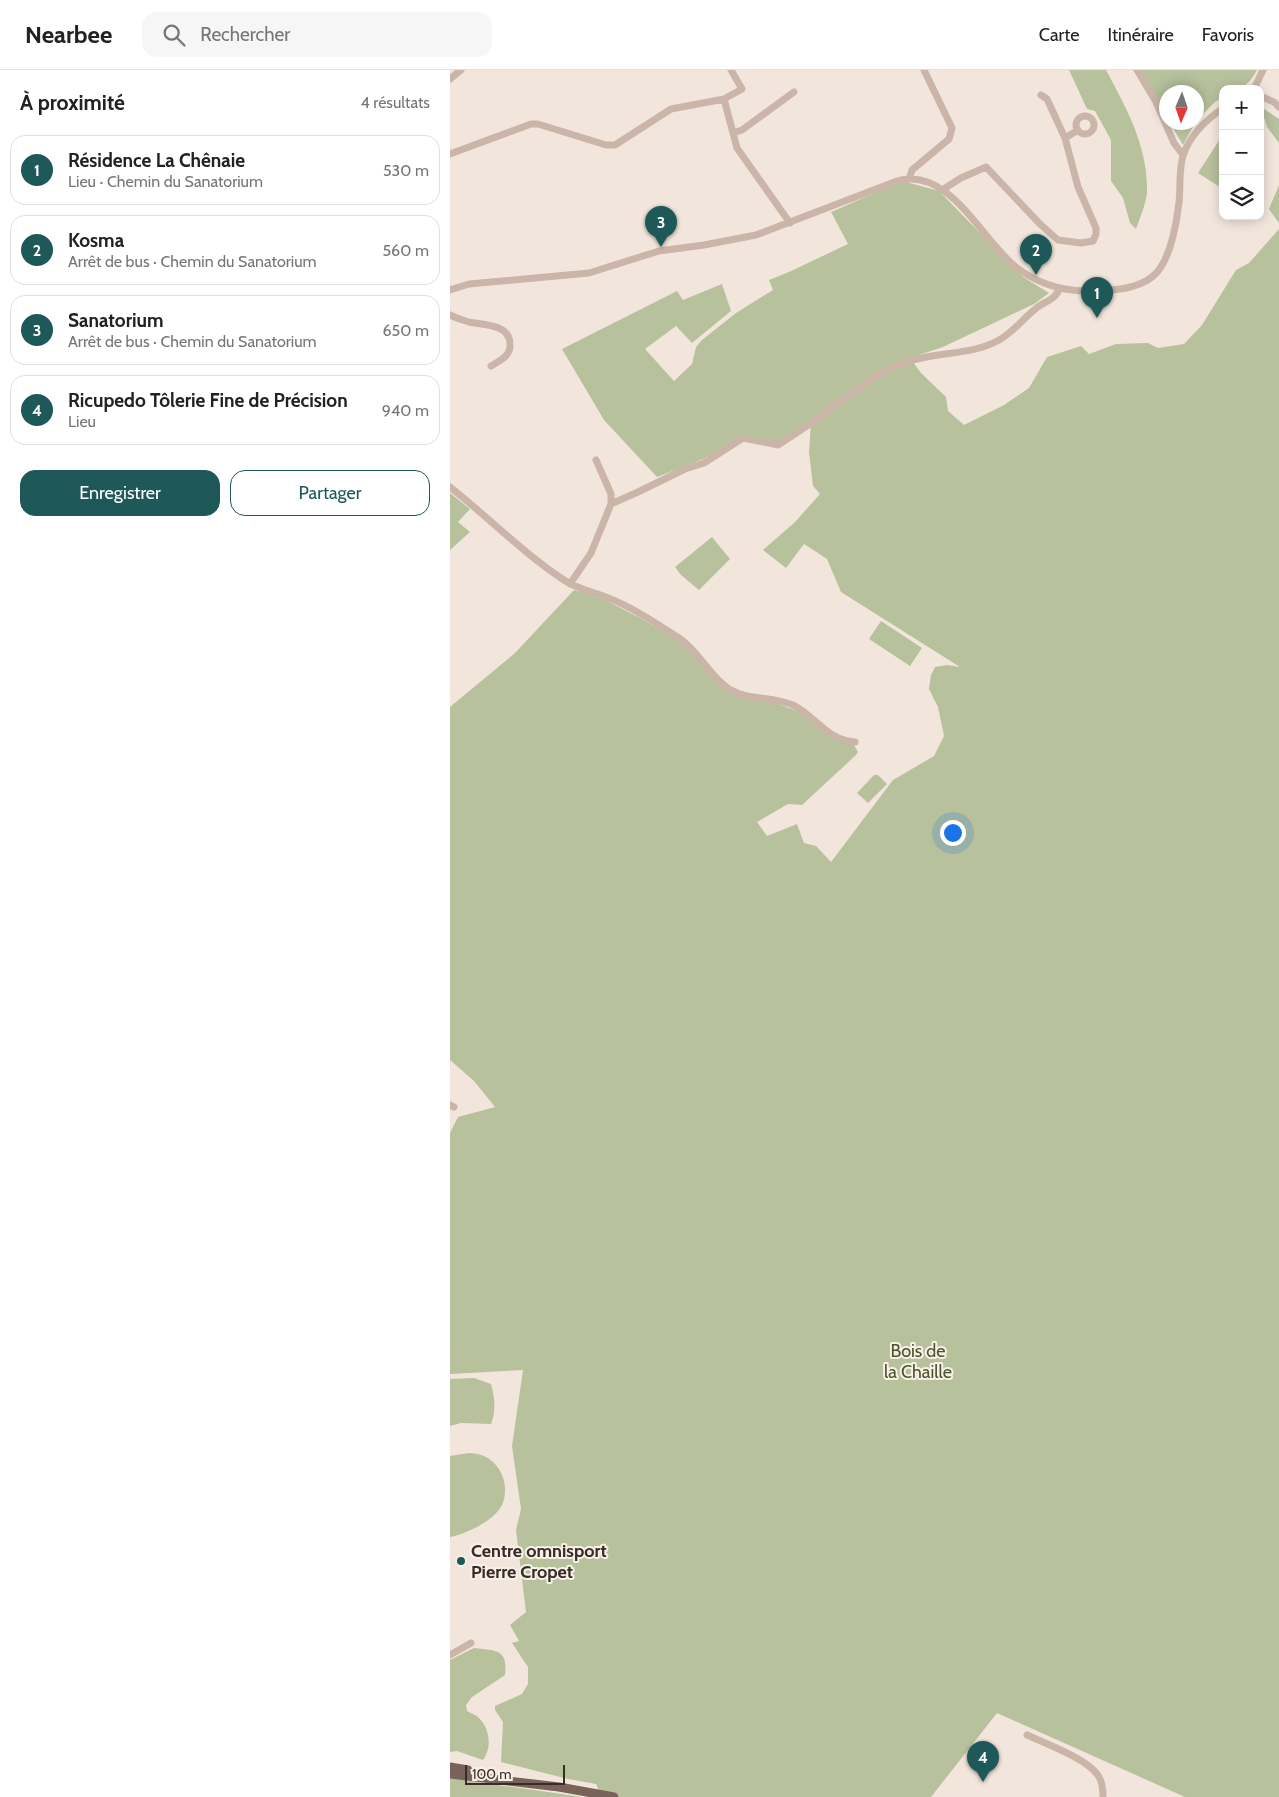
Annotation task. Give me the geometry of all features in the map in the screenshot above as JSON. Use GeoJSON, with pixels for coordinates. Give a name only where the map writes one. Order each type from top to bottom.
{"type":"FeatureCollection","features":[{"type":"Feature","properties":{"kind":"main road"},"geometry":{"type":"LineString","coordinates":[[450,1767],[614,1797]]}},
{"type":"Feature","properties":{"kind":"main road"},"geometry":{"type":"LineString","coordinates":[[450,1774],[559,1787]]}},
{"type":"Feature","properties":{"kind":"street"},"geometry":{"type":"LineString","coordinates":[[450,79],[461,70]]}},
{"type":"Feature","properties":{"kind":"street"},"geometry":{"type":"LineString","coordinates":[[450,154],[531,124],[538,124],[606,145],[615,145],[671,109],[724,99],[742,89],[732,70]]}},
{"type":"Feature","properties":{"kind":"street"},"geometry":{"type":"LineString","coordinates":[[909,179],[912,170],[949,139],[952,128],[924,70]]}},
{"type":"Feature","properties":{"kind":"street"},"geometry":{"type":"LineString","coordinates":[[1137,70],[1156,102],[1174,143],[1183,155]]}},
{"type":"Feature","properties":{"kind":"street"},"geometry":{"type":"LineString","coordinates":[[1256,85],[1262,70]]}},
{"type":"Feature","properties":{"kind":"street"},"geometry":{"type":"LineString","coordinates":[[733,133],[742,130],[794,92]]}},
{"type":"Feature","properties":{"kind":"street"},"geometry":{"type":"LineString","coordinates":[[942,190],[960,178],[986,167],[1040,224],[1058,240],[1081,243],[1093,241],[1096,236],[1096,228],[1078,187],[1065,138],[1047,99],[1041,96]]}},
{"type":"Feature","properties":{"kind":"street"},"geometry":{"type":"LineString","coordinates":[[1264,98],[1274,102],[1279,107]]}},
{"type":"Feature","properties":{"kind":"street"},"geometry":{"type":"LineString","coordinates":[[724,99],[739,150],[790,223]]}},
{"type":"Feature","properties":{"kind":"street"},"geometry":{"type":"LineString","coordinates":[[450,290],[469,284],[589,273],[659,251],[756,235],[903,179],[924,181],[942,190],[954,199],[1015,267],[1034,279],[1059,289],[1085,291],[1118,289],[1139,284],[1152,277],[1158,271],[1168,252],[1176,223],[1183,155],[1190,140],[1201,126],[1219,111]]}},
{"type":"Feature","properties":{"kind":"street"},"geometry":{"type":"LineString","coordinates":[[1065,138],[1078,130]]}},
{"type":"Feature","properties":{"kind":"street"},"geometry":{"type":"LineString","coordinates":[[611,504],[685,468],[704,463],[743,438],[778,445],[881,373],[905,362],[934,355],[969,350],[995,342],[1021,324],[1034,309],[1058,295],[1059,289]]}},
{"type":"Feature","properties":{"kind":"street"},"geometry":{"type":"LineString","coordinates":[[450,315],[462,320],[501,328],[507,333],[510,344],[509,353],[502,360],[491,366]]}},
{"type":"Feature","properties":{"kind":"street"},"geometry":{"type":"LineString","coordinates":[[570,584],[591,554],[611,504],[611,494],[596,460]]}},
{"type":"Feature","properties":{"kind":"street"},"geometry":{"type":"LineString","coordinates":[[450,487],[540,563],[570,584],[589,593],[606,597],[682,639],[698,655],[715,677],[730,690],[792,705],[802,710],[842,741],[855,742]]}},
{"type":"Feature","properties":{"kind":"street"},"geometry":{"type":"LineString","coordinates":[[450,1655],[471,1643]]}},
{"type":"Feature","properties":{"kind":"street"},"geometry":{"type":"LineString","coordinates":[[1027,1735],[1080,1760],[1098,1774],[1104,1789],[1103,1797]]}},
{"type":"Feature","properties":{"kind":"green space"},"geometry":{"type":"Polygon","coordinates":[[[1069,70],[1106,70],[1135,129],[1144,159],[1147,192],[1136,229],[1130,223],[1123,198],[1111,181],[1111,140],[1095,111],[1087,109],[1069,70]]]}},
{"type":"Feature","properties":{"kind":"green space"},"geometry":{"type":"Polygon","coordinates":[[[1140,70],[1257,70],[1245,85],[1219,85],[1219,100],[1204,113],[1204,85],[1159,85],[1159,104],[1140,70]]]}},
{"type":"Feature","properties":{"kind":"green space"},"geometry":{"type":"Polygon","coordinates":[[[1264,109],[1279,119],[1279,143],[1267,127],[1264,109]]]}},
{"type":"Feature","properties":{"kind":"green space"},"geometry":{"type":"Polygon","coordinates":[[[1174,130],[1191,130],[1183,145],[1174,130]]]}},
{"type":"Feature","properties":{"kind":"green space"},"geometry":{"type":"Polygon","coordinates":[[[1219,141],[1219,186],[1198,173],[1219,141]]]}},
{"type":"Feature","properties":{"kind":"green space","name":"Bois de la Chaille"},"geometry":{"type":"Polygon","coordinates":[[[906,182],[939,191],[1023,277],[1049,293],[1034,304],[943,347],[910,358],[921,373],[946,397],[948,411],[964,425],[1004,405],[1029,388],[1047,357],[1081,346],[1089,354],[1116,344],[1148,343],[1158,348],[1184,344],[1202,325],[1236,270],[1249,263],[1279,229],[1279,1797],[1185,1797],[997,1713],[931,1797],[602,1797],[596,1784],[501,1762],[503,1722],[495,1710],[495,1706],[522,1694],[528,1684],[528,1667],[512,1643],[519,1641],[510,1625],[526,1612],[516,1530],[521,1509],[512,1446],[523,1370],[450,1374],[450,1133],[458,1117],[495,1107],[474,1081],[450,1060],[450,707],[515,653],[574,590],[605,600],[681,642],[696,655],[720,685],[801,712],[854,745],[858,752],[856,755],[802,805],[788,804],[757,822],[767,836],[797,824],[804,843],[816,846],[831,862],[893,780],[934,756],[944,736],[938,707],[929,689],[931,675],[935,667],[947,665],[960,667],[841,592],[827,559],[804,544],[786,568],[763,550],[795,522],[820,494],[813,486],[809,452],[811,422],[777,442],[745,435],[703,459],[657,477],[604,420],[562,349],[677,291],[683,300],[722,284],[731,311],[692,343],[676,326],[645,349],[674,381],[692,364],[696,347],[702,340],[736,313],[773,290],[769,280],[848,244],[831,212],[891,186],[906,182]]]}},
{"type":"Feature","properties":{"kind":"green space"},"geometry":{"type":"Polygon","coordinates":[[[1279,185],[1279,223],[1269,209],[1279,185]]]}},
{"type":"Feature","properties":{"kind":"green space"},"geometry":{"type":"Polygon","coordinates":[[[450,493],[470,509],[458,522],[470,532],[450,550],[450,493]]]}},
{"type":"Feature","properties":{"kind":"green space"},"geometry":{"type":"Polygon","coordinates":[[[712,537],[730,559],[699,590],[681,575],[675,567],[712,537]]]}},
{"type":"Feature","properties":{"kind":"green space"},"geometry":{"type":"Polygon","coordinates":[[[881,621],[922,648],[910,666],[869,639],[881,621]]]}},
{"type":"Feature","properties":{"kind":"green space"},"geometry":{"type":"Polygon","coordinates":[[[874,775],[878,775],[887,784],[868,803],[857,793],[874,775]]]}},
{"type":"Feature","properties":{"kind":"green space"},"geometry":{"type":"Polygon","coordinates":[[[474,1378],[491,1384],[494,1414],[491,1424],[461,1423],[450,1426],[450,1379],[474,1378]]]}},
{"type":"Feature","properties":{"kind":"green space"},"geometry":{"type":"Polygon","coordinates":[[[469,1453],[484,1456],[496,1464],[505,1484],[504,1498],[502,1505],[493,1516],[471,1530],[450,1537],[450,1456],[469,1453]]]}},
{"type":"Feature","properties":{"kind":"green space"},"geometry":{"type":"Polygon","coordinates":[[[474,1648],[499,1652],[505,1660],[505,1675],[472,1697],[466,1705],[467,1711],[479,1718],[488,1734],[489,1745],[483,1760],[457,1751],[450,1752],[450,1660],[474,1648]]]}},
{"type":"Feature","properties":{"kind":"green space"},"geometry":{"type":"Polygon","coordinates":[[[450,1778],[582,1797],[450,1797],[450,1778]]]}},
{"type":"Feature","properties":{"kind":"place","name":"Sanatorium"},"geometry":{"type":"Point","coordinates":[661,247]}},
{"type":"Feature","properties":{"kind":"place","name":"Kosma"},"geometry":{"type":"Point","coordinates":[1036,275]}},
{"type":"Feature","properties":{"kind":"place","name":"Résidence La Chênaie"},"geometry":{"type":"Point","coordinates":[1097,318]}},
{"type":"Feature","properties":{"kind":"place","name":"Centre omnisport Pierre Cropet"},"geometry":{"type":"Point","coordinates":[461,1561]}},
{"type":"Feature","properties":{"kind":"place","name":"Ricupedo Tôlerie Fine de Précision"},"geometry":{"type":"Point","coordinates":[983,1782]}}]}
